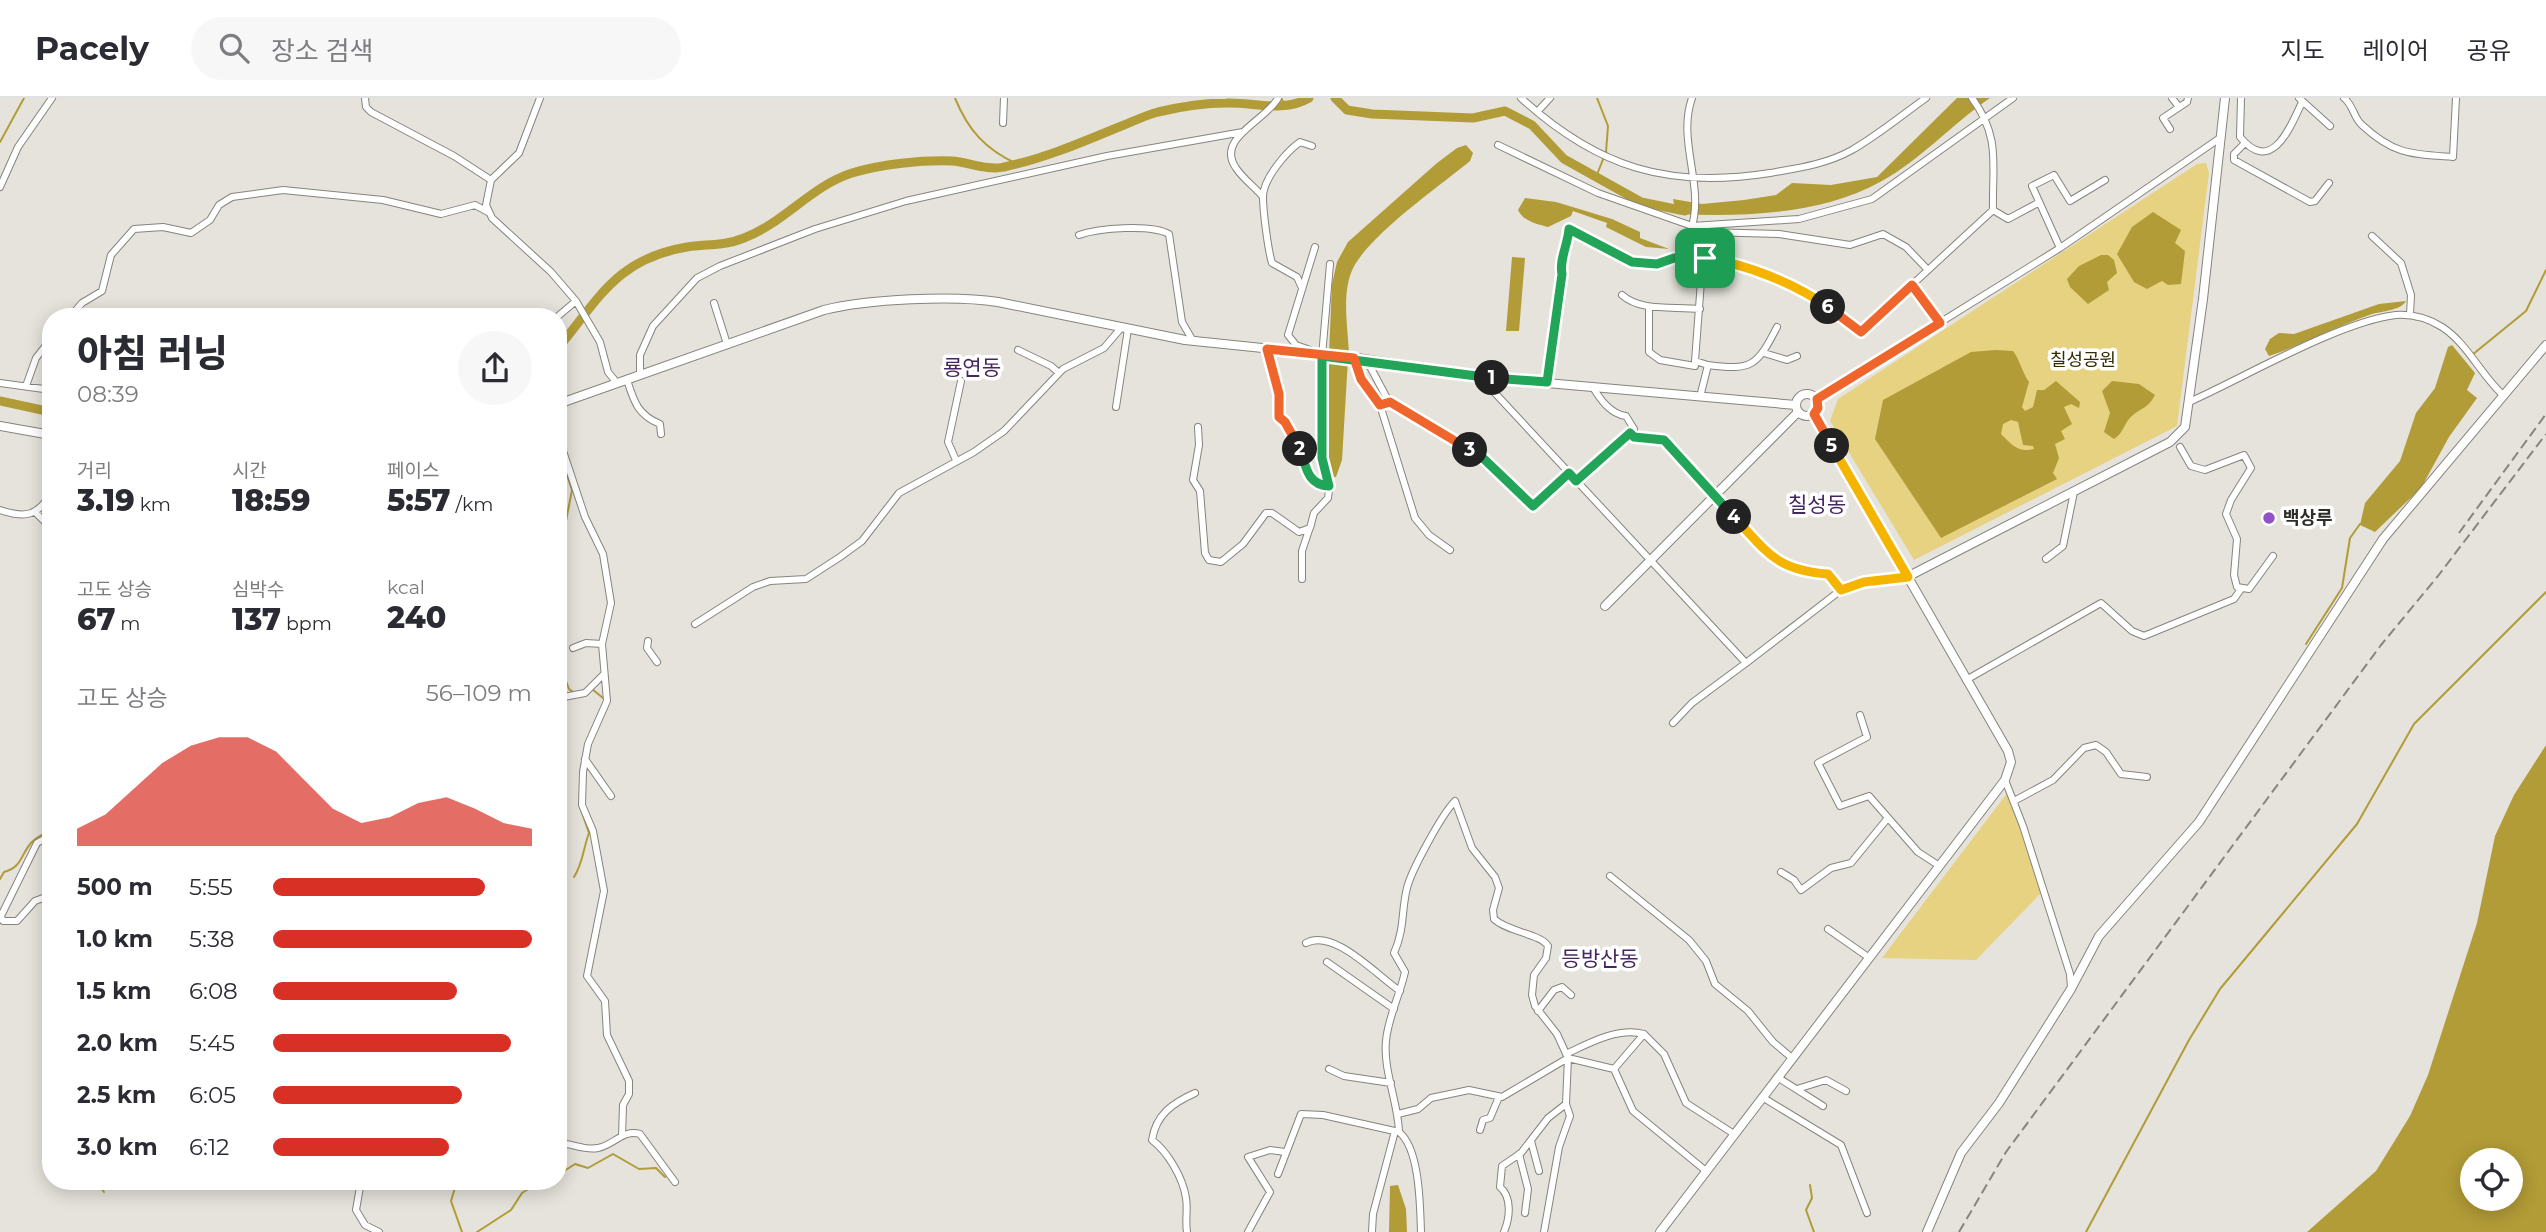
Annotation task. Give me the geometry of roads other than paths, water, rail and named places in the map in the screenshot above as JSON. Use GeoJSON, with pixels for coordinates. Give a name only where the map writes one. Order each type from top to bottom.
{"type":"FeatureCollection","features":[{"type":"Feature","properties":{"kind":"main road"},"geometry":{"type":"LineString","coordinates":[[1908,577],[2175,439],[2185,427],[2225,98]]}},
{"type":"Feature","properties":{"kind":"main road"},"geometry":{"type":"LineString","coordinates":[[567,401],[824,310],[859,303],[987,300],[1193,341],[1352,357],[1480,377],[1797,408],[1808,416],[1814,414],[1818,408],[1817,399],[1804,394],[1797,408],[1605,606]]}},
{"type":"Feature","properties":{"kind":"main road"},"geometry":{"type":"LineString","coordinates":[[1927,1232],[1961,1153],[1999,1103],[2071,989],[2099,936],[2206,811],[2383,539],[2546,345]]}},
{"type":"Feature","properties":{"kind":"main road"},"geometry":{"type":"LineString","coordinates":[[1660,1232],[2005,780],[2010,757],[1814,414]]}},
{"type":"Feature","properties":{"kind":"main road"},"geometry":{"type":"LineString","coordinates":[[0,426],[42,433]]}},
{"type":"Feature","properties":{"kind":"street"},"geometry":{"type":"LineString","coordinates":[[0,187],[18,147],[52,98]]}},
{"type":"Feature","properties":{"kind":"street"},"geometry":{"type":"LineString","coordinates":[[365,98],[366,107],[371,112],[454,156],[491,180]]}},
{"type":"Feature","properties":{"kind":"street"},"geometry":{"type":"LineString","coordinates":[[488,212],[485,200],[491,180],[519,153],[540,98]]}},
{"type":"Feature","properties":{"kind":"street"},"geometry":{"type":"LineString","coordinates":[[1003,123],[1004,98]]}},
{"type":"Feature","properties":{"kind":"street"},"geometry":{"type":"LineString","coordinates":[[1263,197],[1234,164],[1233,142],[1271,111],[1278,98]]}},
{"type":"Feature","properties":{"kind":"street"},"geometry":{"type":"LineString","coordinates":[[1521,98],[1566,135],[1632,166],[1671,178],[1693,181],[1814,166],[1851,150],[1926,98]]}},
{"type":"Feature","properties":{"kind":"street"},"geometry":{"type":"LineString","coordinates":[[1537,112],[1550,98]]}},
{"type":"Feature","properties":{"kind":"street"},"geometry":{"type":"LineString","coordinates":[[1692,98],[1686,125],[1693,181],[1693,225]]}},
{"type":"Feature","properties":{"kind":"street"},"geometry":{"type":"LineString","coordinates":[[1547,382],[1562,274],[1560,264],[1567,250],[1569,229],[1632,262],[1657,264],[1674,258],[1705,258],[1760,273],[1811,295],[1861,332],[1993,210],[1996,151],[1985,117],[1972,98]]}},
{"type":"Feature","properties":{"kind":"street"},"geometry":{"type":"LineString","coordinates":[[1705,229],[1799,219],[1872,199],[1900,183],[2013,98]]}},
{"type":"Feature","properties":{"kind":"street"},"geometry":{"type":"LineString","coordinates":[[2172,98],[2179,107]]}},
{"type":"Feature","properties":{"kind":"street"},"geometry":{"type":"LineString","coordinates":[[2170,129],[2163,118],[2188,98]]}},
{"type":"Feature","properties":{"kind":"street"},"geometry":{"type":"LineString","coordinates":[[2241,98],[2239,133],[2245,143],[2262,150],[2281,143],[2300,100],[2330,126]]}},
{"type":"Feature","properties":{"kind":"street"},"geometry":{"type":"LineString","coordinates":[[2344,98],[2351,103],[2359,123],[2399,152],[2453,157],[2456,98]]}},
{"type":"Feature","properties":{"kind":"street"},"geometry":{"type":"LineString","coordinates":[[640,375],[640,355],[653,326],[697,278],[720,266],[815,229],[905,201],[1107,156],[1243,132]]}},
{"type":"Feature","properties":{"kind":"street"},"geometry":{"type":"LineString","coordinates":[[1817,399],[2060,248],[2220,138]]}},
{"type":"Feature","properties":{"kind":"street"},"geometry":{"type":"LineString","coordinates":[[1301,286],[1297,277],[1272,263],[1263,197],[1269,181],[1288,153],[1300,142],[1312,145]]}},
{"type":"Feature","properties":{"kind":"street"},"geometry":{"type":"LineString","coordinates":[[2245,143],[2234,153],[2234,160],[2310,202],[2329,183]]}},
{"type":"Feature","properties":{"kind":"street"},"geometry":{"type":"LineString","coordinates":[[1499,145],[1598,193],[1705,229],[1779,234],[1850,245],[1883,234],[1906,247],[1928,270]]}},
{"type":"Feature","properties":{"kind":"street"},"geometry":{"type":"LineString","coordinates":[[2060,248],[2032,186],[2054,175],[2070,201],[2105,180]]}},
{"type":"Feature","properties":{"kind":"street"},"geometry":{"type":"LineString","coordinates":[[78,308],[102,292],[111,255],[134,229],[163,227],[191,233],[210,220],[219,205],[238,195],[302,190],[383,200],[441,214],[475,205],[488,212],[551,272],[577,302],[600,342],[608,372],[617,383]]}},
{"type":"Feature","properties":{"kind":"street"},"geometry":{"type":"LineString","coordinates":[[1993,210],[2008,219],[2038,203]]}},
{"type":"Feature","properties":{"kind":"street"},"geometry":{"type":"LineString","coordinates":[[1079,235],[1093,230],[1152,229],[1168,234],[1182,322],[1193,341]]}},
{"type":"Feature","properties":{"kind":"street"},"geometry":{"type":"LineString","coordinates":[[1649,308],[1649,352],[1660,360],[1695,366],[1705,258],[1705,229]]}},
{"type":"Feature","properties":{"kind":"street"},"geometry":{"type":"LineString","coordinates":[[2372,236],[2401,263],[2411,295],[2410,316]]}},
{"type":"Feature","properties":{"kind":"street"},"geometry":{"type":"LineString","coordinates":[[1315,247],[1288,335],[1296,345],[1323,355]]}},
{"type":"Feature","properties":{"kind":"street"},"geometry":{"type":"LineString","coordinates":[[1302,579],[1302,551],[1314,513],[1328,498],[1329,486],[1322,458],[1323,355],[1330,264]]}},
{"type":"Feature","properties":{"kind":"street"},"geometry":{"type":"LineString","coordinates":[[1912,285],[1940,323]]}},
{"type":"Feature","properties":{"kind":"street"},"geometry":{"type":"LineString","coordinates":[[1622,295],[1632,303],[1649,308],[1658,305],[1700,309]]}},
{"type":"Feature","properties":{"kind":"street"},"geometry":{"type":"LineString","coordinates":[[567,310],[577,302]]}},
{"type":"Feature","properties":{"kind":"street"},"geometry":{"type":"LineString","coordinates":[[714,303],[727,344]]}},
{"type":"Feature","properties":{"kind":"street"},"geometry":{"type":"LineString","coordinates":[[2189,402],[2336,334],[2381,318],[2410,316],[2445,329],[2503,395]]}},
{"type":"Feature","properties":{"kind":"street"},"geometry":{"type":"LineString","coordinates":[[1695,361],[1708,365],[1744,368],[1764,353],[1777,327]]}},
{"type":"Feature","properties":{"kind":"street"},"geometry":{"type":"LineString","coordinates":[[695,624],[753,587],[770,581],[806,579],[833,562],[862,541],[899,493],[974,452],[1016,421],[1059,373],[1104,348],[1124,328]]}},
{"type":"Feature","properties":{"kind":"street"},"geometry":{"type":"LineString","coordinates":[[1116,407],[1124,328]]}},
{"type":"Feature","properties":{"kind":"street"},"geometry":{"type":"LineString","coordinates":[[1267,349],[1279,394],[1279,417],[1297,443],[1309,477],[1320,486],[1329,486]]}},
{"type":"Feature","properties":{"kind":"street"},"geometry":{"type":"LineString","coordinates":[[26,386],[36,358],[42,350]]}},
{"type":"Feature","properties":{"kind":"street"},"geometry":{"type":"LineString","coordinates":[[1018,350],[1051,366],[1059,373]]}},
{"type":"Feature","properties":{"kind":"street"},"geometry":{"type":"LineString","coordinates":[[1764,353],[1787,360],[1797,356]]}},
{"type":"Feature","properties":{"kind":"street"},"geometry":{"type":"LineString","coordinates":[[1352,357],[1361,379],[1380,405],[1415,518],[1429,535],[1450,550]]}},
{"type":"Feature","properties":{"kind":"street"},"geometry":{"type":"LineString","coordinates":[[1366,359],[1390,402],[1484,459],[1533,506],[1569,473]]}},
{"type":"Feature","properties":{"kind":"street"},"geometry":{"type":"LineString","coordinates":[[1700,397],[1708,365]]}},
{"type":"Feature","properties":{"kind":"street"},"geometry":{"type":"LineString","coordinates":[[1480,377],[1746,663]]}},
{"type":"Feature","properties":{"kind":"street"},"geometry":{"type":"LineString","coordinates":[[627,380],[634,404],[644,417],[660,424],[661,434]]}},
{"type":"Feature","properties":{"kind":"street"},"geometry":{"type":"LineString","coordinates":[[956,460],[948,442],[961,382]]}},
{"type":"Feature","properties":{"kind":"street"},"geometry":{"type":"LineString","coordinates":[[0,383],[42,389]]}},
{"type":"Feature","properties":{"kind":"street"},"geometry":{"type":"LineString","coordinates":[[1576,481],[1634,429],[1626,416],[1618,415],[1610,408],[1592,386]]}},
{"type":"Feature","properties":{"kind":"street"},"geometry":{"type":"LineString","coordinates":[[1380,405],[1390,402]]}},
{"type":"Feature","properties":{"kind":"street"},"geometry":{"type":"LineString","coordinates":[[1198,427],[1199,445],[1193,480],[1200,491],[1205,553],[1209,560],[1221,562],[1238,550],[1266,513],[1272,513],[1299,532],[1310,528]]}},
{"type":"Feature","properties":{"kind":"street"},"geometry":{"type":"LineString","coordinates":[[1630,433],[1634,437],[1664,440],[1773,559],[1799,572],[1828,574],[1841,590]]}},
{"type":"Feature","properties":{"kind":"street"},"geometry":{"type":"LineString","coordinates":[[2180,447],[2191,466],[2205,470],[2245,455],[2250,460],[2251,468],[2231,500],[2226,514],[2237,539],[2234,575],[2237,587],[2249,589],[2257,582],[2273,556]]}},
{"type":"Feature","properties":{"kind":"street"},"geometry":{"type":"LineString","coordinates":[[567,461],[607,570],[611,603],[603,645],[607,701],[585,759],[582,805],[593,831],[604,891],[587,976],[605,1001],[607,1035],[629,1081],[630,1088],[623,1105],[622,1136]]}},
{"type":"Feature","properties":{"kind":"street"},"geometry":{"type":"LineString","coordinates":[[2046,559],[2063,546],[2074,492]]}},
{"type":"Feature","properties":{"kind":"street"},"geometry":{"type":"LineString","coordinates":[[0,510],[20,516],[36,513],[42,505]]}},
{"type":"Feature","properties":{"kind":"street"},"geometry":{"type":"LineString","coordinates":[[36,513],[42,519]]}},
{"type":"Feature","properties":{"kind":"street"},"geometry":{"type":"LineString","coordinates":[[1673,723],[1686,708],[1841,590],[1864,582],[1908,577]]}},
{"type":"Feature","properties":{"kind":"street"},"geometry":{"type":"LineString","coordinates":[[1966,680],[2101,603],[2132,631],[2144,636],[2234,599],[2241,589]]}},
{"type":"Feature","properties":{"kind":"street"},"geometry":{"type":"LineString","coordinates":[[648,641],[647,648],[657,663]]}},
{"type":"Feature","properties":{"kind":"street"},"geometry":{"type":"LineString","coordinates":[[573,648],[586,643],[603,645]]}},
{"type":"Feature","properties":{"kind":"street"},"geometry":{"type":"LineString","coordinates":[[567,696],[585,693],[604,674]]}},
{"type":"Feature","properties":{"kind":"street"},"geometry":{"type":"LineString","coordinates":[[1860,715],[1867,737],[1818,763],[1840,806],[1869,796],[1887,819],[1907,836],[1918,852],[1938,865]]}},
{"type":"Feature","properties":{"kind":"street"},"geometry":{"type":"LineString","coordinates":[[2014,801],[2053,780],[2084,748],[2096,746],[2106,752],[2121,774],[2147,777]]}},
{"type":"Feature","properties":{"kind":"street"},"geometry":{"type":"LineString","coordinates":[[585,759],[611,796]]}},
{"type":"Feature","properties":{"kind":"street"},"geometry":{"type":"LineString","coordinates":[[2005,780],[2070,974],[2071,989]]}},
{"type":"Feature","properties":{"kind":"street"},"geometry":{"type":"LineString","coordinates":[[1372,1232],[1373,1214],[1397,1132],[1398,1114],[1386,1041],[1405,972],[1394,953],[1401,937],[1408,887],[1442,816],[1455,801],[1472,848],[1499,888],[1493,910],[1494,919],[1522,934],[1542,939],[1548,946],[1546,958],[1531,985],[1531,995],[1538,1011],[1553,1028],[1567,1056],[1566,1104],[1570,1116],[1559,1147],[1544,1232]]}},
{"type":"Feature","properties":{"kind":"street"},"geometry":{"type":"LineString","coordinates":[[1781,872],[1794,880],[1801,890],[1831,868],[1851,863],[1887,819]]}},
{"type":"Feature","properties":{"kind":"street"},"geometry":{"type":"LineString","coordinates":[[42,840],[37,843],[0,918],[17,921],[35,901],[42,898]]}},
{"type":"Feature","properties":{"kind":"street"},"geometry":{"type":"LineString","coordinates":[[1610,876],[1689,940],[1706,961],[1715,984],[1748,1011],[1773,1042],[1792,1058]]}},
{"type":"Feature","properties":{"kind":"street"},"geometry":{"type":"LineString","coordinates":[[1828,929],[1868,957]]}},
{"type":"Feature","properties":{"kind":"street"},"geometry":{"type":"LineString","coordinates":[[1306,943],[1315,938],[1332,941],[1401,991]]}},
{"type":"Feature","properties":{"kind":"street"},"geometry":{"type":"LineString","coordinates":[[1327,962],[1394,1009]]}},
{"type":"Feature","properties":{"kind":"street"},"geometry":{"type":"LineString","coordinates":[[1538,1011],[1556,988],[1562,987],[1571,995]]}},
{"type":"Feature","properties":{"kind":"street"},"geometry":{"type":"LineString","coordinates":[[1480,1130],[1483,1120],[1490,1118],[1499,1097],[1593,1041],[1626,1033],[1644,1034],[1664,1054],[1686,1103],[1734,1135]]}},
{"type":"Feature","properties":{"kind":"street"},"geometry":{"type":"LineString","coordinates":[[1614,1069],[1644,1034]]}},
{"type":"Feature","properties":{"kind":"street"},"geometry":{"type":"LineString","coordinates":[[1567,1056],[1614,1069]]}},
{"type":"Feature","properties":{"kind":"street"},"geometry":{"type":"LineString","coordinates":[[1329,1069],[1344,1076],[1391,1083]]}},
{"type":"Feature","properties":{"kind":"street"},"geometry":{"type":"LineString","coordinates":[[1614,1069],[1633,1111],[1706,1171]]}},
{"type":"Feature","properties":{"kind":"street"},"geometry":{"type":"LineString","coordinates":[[1777,1077],[1823,1106]]}},
{"type":"Feature","properties":{"kind":"street"},"geometry":{"type":"LineString","coordinates":[[1797,1089],[1826,1080],[1846,1091]]}},
{"type":"Feature","properties":{"kind":"street"},"geometry":{"type":"LineString","coordinates":[[1398,1114],[1418,1110],[1427,1100],[1468,1090],[1499,1097]]}},
{"type":"Feature","properties":{"kind":"street"},"geometry":{"type":"LineString","coordinates":[[1187,1232],[1187,1201],[1183,1184],[1161,1146],[1152,1140],[1155,1123],[1174,1102],[1195,1093]]}},
{"type":"Feature","properties":{"kind":"street"},"geometry":{"type":"LineString","coordinates":[[1762,1097],[1841,1145],[1867,1213]]}},
{"type":"Feature","properties":{"kind":"street"},"geometry":{"type":"LineString","coordinates":[[1504,1232],[1509,1212],[1506,1194],[1500,1187],[1505,1163],[1519,1154],[1548,1118],[1566,1104]]}},
{"type":"Feature","properties":{"kind":"street"},"geometry":{"type":"LineString","coordinates":[[1278,1174],[1284,1152],[1301,1114],[1323,1115],[1397,1132],[1408,1142],[1414,1163],[1421,1232]]}},
{"type":"Feature","properties":{"kind":"street"},"geometry":{"type":"LineString","coordinates":[[567,1144],[594,1149],[608,1145],[622,1136],[640,1134],[675,1182]]}},
{"type":"Feature","properties":{"kind":"street"},"geometry":{"type":"LineString","coordinates":[[1531,1141],[1539,1171]]}},
{"type":"Feature","properties":{"kind":"street"},"geometry":{"type":"LineString","coordinates":[[1248,1232],[1270,1192],[1248,1157],[1270,1150],[1284,1152]]}},
{"type":"Feature","properties":{"kind":"street"},"geometry":{"type":"LineString","coordinates":[[1519,1154],[1528,1189],[1525,1213]]}},
{"type":"Feature","properties":{"kind":"street"},"geometry":{"type":"LineString","coordinates":[[359,1190],[356,1210],[365,1225],[379,1232]]}},
{"type":"Feature","properties":{"kind":"waterway"},"geometry":{"type":"LineString","coordinates":[[0,142],[24,98]]}},
{"type":"Feature","properties":{"kind":"waterway"},"geometry":{"type":"LineString","coordinates":[[955,98],[966,120],[979,137],[996,152],[1017,164]]}},
{"type":"Feature","properties":{"kind":"waterway"},"geometry":{"type":"LineString","coordinates":[[1281,98],[1285,105]]}},
{"type":"Feature","properties":{"kind":"waterway"},"geometry":{"type":"LineString","coordinates":[[567,337],[611,284],[643,261],[687,247],[737,241],[772,223],[823,187],[852,173],[889,165],[928,161],[1004,167],[1060,151],[1158,112],[1218,103],[1279,106],[1309,98]]}},
{"type":"Feature","properties":{"kind":"waterway"},"geometry":{"type":"LineString","coordinates":[[1335,98],[1347,110],[1372,114],[1473,118],[1505,111],[1532,125],[1564,159],[1641,202],[1685,211]]}},
{"type":"Feature","properties":{"kind":"waterway"},"geometry":{"type":"LineString","coordinates":[[1597,98],[1608,126],[1606,152]]}},
{"type":"Feature","properties":{"kind":"waterway"},"geometry":{"type":"LineString","coordinates":[[1596,177],[1604,157]]}},
{"type":"Feature","properties":{"kind":"waterway"},"geometry":{"type":"LineString","coordinates":[[2472,355],[2526,311],[2546,270]]}},
{"type":"Feature","properties":{"kind":"waterway"},"geometry":{"type":"LineString","coordinates":[[0,401],[42,410]]}},
{"type":"Feature","properties":{"kind":"waterway"},"geometry":{"type":"LineString","coordinates":[[567,475],[572,490],[567,516]]}},
{"type":"Feature","properties":{"kind":"waterway"},"geometry":{"type":"LineString","coordinates":[[2306,644],[2342,588],[2350,538],[2360,524]]}},
{"type":"Feature","properties":{"kind":"waterway"},"geometry":{"type":"LineString","coordinates":[[2086,1232],[2189,1040],[2220,989],[2357,824],[2414,724],[2546,592]]}},
{"type":"Feature","properties":{"kind":"waterway"},"geometry":{"type":"LineString","coordinates":[[567,684],[573,692]]}},
{"type":"Feature","properties":{"kind":"waterway"},"geometry":{"type":"LineString","coordinates":[[592,689],[603,698]]}},
{"type":"Feature","properties":{"kind":"waterway"},"geometry":{"type":"LineString","coordinates":[[574,877],[589,833],[580,807]]}},
{"type":"Feature","properties":{"kind":"waterway"},"geometry":{"type":"LineString","coordinates":[[0,879],[4,872],[18,864],[27,848],[42,835]]}},
{"type":"Feature","properties":{"kind":"waterway"},"geometry":{"type":"LineString","coordinates":[[1402,1131],[1411,1144]]}},
{"type":"Feature","properties":{"kind":"waterway"},"geometry":{"type":"LineString","coordinates":[[567,1169],[575,1164],[588,1168],[613,1154],[639,1169],[656,1168],[665,1177]]}},
{"type":"Feature","properties":{"kind":"waterway"},"geometry":{"type":"LineString","coordinates":[[1810,1185],[1812,1198],[1806,1210],[1814,1232]]}},
{"type":"Feature","properties":{"kind":"waterway"},"geometry":{"type":"LineString","coordinates":[[454,1190],[451,1201],[462,1232]]}},
{"type":"Feature","properties":{"kind":"waterway"},"geometry":{"type":"LineString","coordinates":[[477,1232],[511,1210],[527,1190]]}},
{"type":"Feature","properties":{"kind":"railway"},"geometry":{"type":"LineString","coordinates":[[2459,533],[2546,414]]}},
{"type":"Feature","properties":{"kind":"railway"},"geometry":{"type":"LineString","coordinates":[[1959,1232],[2006,1152],[2381,645],[2438,576],[2546,434]]}},
{"type":"Feature","properties":{"kind":"place","name":"백상루"},"geometry":{"type":"Point","coordinates":[2269,518]}},
{"type":"Feature","properties":{"kind":"district","name":"룡연동"},"geometry":{"type":"Point","coordinates":[972,368]}},
{"type":"Feature","properties":{"kind":"district","name":"칠성동"},"geometry":{"type":"Point","coordinates":[1817,505]}},
{"type":"Feature","properties":{"kind":"district","name":"등방산동"},"geometry":{"type":"Point","coordinates":[1600,959]}},
{"type":"Feature","properties":{"kind":"park label","name":"칠성공원"},"geometry":{"type":"Point","coordinates":[2083,360]}}]}
